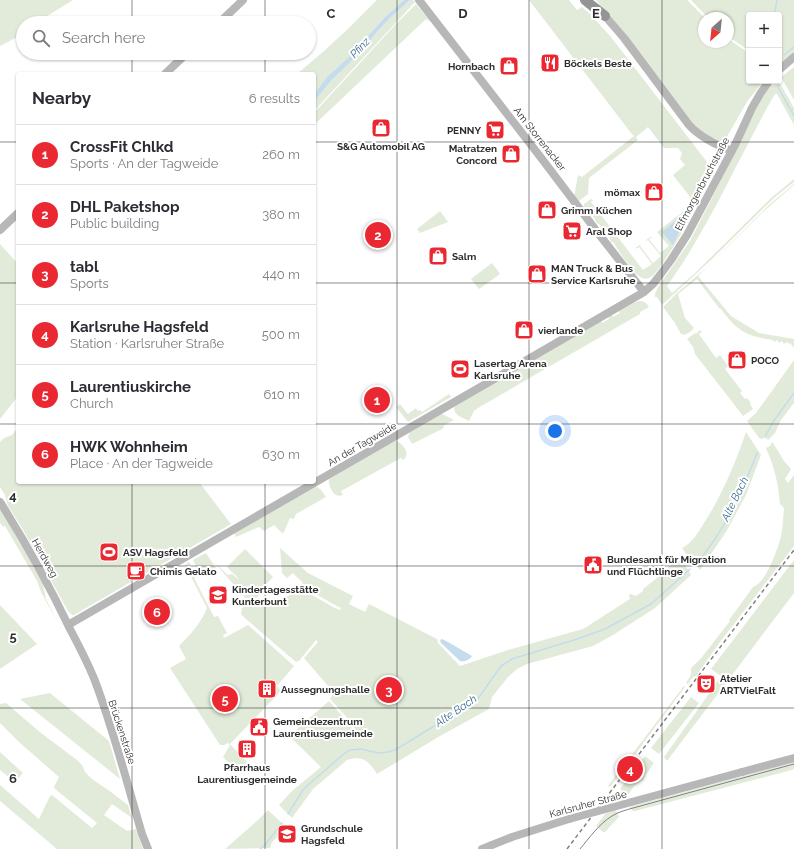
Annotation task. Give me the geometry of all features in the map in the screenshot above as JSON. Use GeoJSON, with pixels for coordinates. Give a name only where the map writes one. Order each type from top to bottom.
{"type":"FeatureCollection","features":[{"type":"Feature","properties":{"kind":"highway"},"geometry":{"type":"LineString","coordinates":[[585,0],[605,16]]}},
{"type":"Feature","properties":{"kind":"highway"},"geometry":{"type":"LineString","coordinates":[[592,0],[605,16]]}},
{"type":"Feature","properties":{"kind":"main road"},"geometry":{"type":"LineString","coordinates":[[226,16],[243,0]]}},
{"type":"Feature","properties":{"kind":"main road","name":"Am Storrenacker"},"geometry":{"type":"LineString","coordinates":[[419,0],[644,292]]}},
{"type":"Feature","properties":{"kind":"main road"},"geometry":{"type":"LineString","coordinates":[[605,16],[682,117],[699,134],[714,144],[732,151]]}},
{"type":"Feature","properties":{"kind":"main road"},"geometry":{"type":"LineString","coordinates":[[782,67],[794,57]]}},
{"type":"Feature","properties":{"kind":"main road"},"geometry":{"type":"LineString","coordinates":[[167,72],[180,60]]}},
{"type":"Feature","properties":{"kind":"main road","name":"Elfmorgenbruchstraße"},"geometry":{"type":"LineString","coordinates":[[644,292],[657,279],[682,244],[732,151],[755,102],[767,84]]}},
{"type":"Feature","properties":{"kind":"main road"},"geometry":{"type":"LineString","coordinates":[[714,144],[721,154],[723,166]]}},
{"type":"Feature","properties":{"kind":"main road"},"geometry":{"type":"LineString","coordinates":[[0,230],[16,215]]}},
{"type":"Feature","properties":{"kind":"main road","name":"An der Tagweide"},"geometry":{"type":"LineString","coordinates":[[316,482],[644,292]]}},
{"type":"Feature","properties":{"kind":"main road","name":"An der Tagweide"},"geometry":{"type":"LineString","coordinates":[[68,625],[312,484]]}},
{"type":"Feature","properties":{"kind":"main road","name":"Herdweg"},"geometry":{"type":"LineString","coordinates":[[0,502],[24,540],[68,625]]}},
{"type":"Feature","properties":{"kind":"main road","name":"Brückenstraße"},"geometry":{"type":"LineString","coordinates":[[68,625],[88,666],[102,701],[117,746],[142,834],[148,849]]}},
{"type":"Feature","properties":{"kind":"main road","name":"Karlsruher Straße"},"geometry":{"type":"LineString","coordinates":[[482,849],[529,831],[576,817],[794,758]]}},
{"type":"Feature","properties":{"kind":"green space"},"geometry":{"type":"Polygon","coordinates":[[[0,0],[73,0],[47,16],[16,16],[16,38],[0,46],[0,0]]]}},
{"type":"Feature","properties":{"kind":"green space"},"geometry":{"type":"Polygon","coordinates":[[[377,0],[404,0],[384,18],[351,55],[327,77],[316,91],[316,72],[299,72],[313,60],[316,60],[316,58],[377,0]]]}},
{"type":"Feature","properties":{"kind":"green space"},"geometry":{"type":"Polygon","coordinates":[[[410,0],[415,2],[316,109],[316,100],[330,82],[390,18],[410,0]]]}},
{"type":"Feature","properties":{"kind":"green space"},"geometry":{"type":"Polygon","coordinates":[[[529,0],[569,0],[577,10],[582,7],[611,37],[707,162],[703,181],[694,199],[691,198],[673,175],[685,165],[680,159],[682,153],[678,148],[664,148],[648,127],[636,137],[638,140],[589,178],[588,194],[578,202],[574,197],[578,175],[582,177],[634,136],[529,0]]]}},
{"type":"Feature","properties":{"kind":"green space"},"geometry":{"type":"Polygon","coordinates":[[[596,0],[687,0],[699,12],[698,48],[734,48],[734,43],[746,51],[746,84],[761,84],[748,100],[725,140],[720,141],[710,138],[700,131],[688,119],[596,0]]]}},
{"type":"Feature","properties":{"kind":"green space"},"geometry":{"type":"Polygon","coordinates":[[[691,0],[794,0],[794,53],[782,63],[782,12],[746,12],[746,49],[734,40],[734,12],[702,12],[691,0]]]}},
{"type":"Feature","properties":{"kind":"green space"},"geometry":{"type":"Polygon","coordinates":[[[416,4],[431,22],[426,19],[316,123],[316,111],[416,4]]]}},
{"type":"Feature","properties":{"kind":"green space"},"geometry":{"type":"Polygon","coordinates":[[[794,67],[794,100],[782,79],[782,76],[794,67]]]}},
{"type":"Feature","properties":{"kind":"green space"},"geometry":{"type":"Polygon","coordinates":[[[779,84],[781,85],[794,108],[794,125],[777,94],[775,94],[705,225],[667,286],[672,293],[695,273],[771,198],[794,179],[794,182],[775,197],[711,260],[662,305],[657,297],[655,297],[658,287],[690,241],[740,143],[752,115],[770,85],[773,86],[779,84]]]}},
{"type":"Feature","properties":{"kind":"green space"},"geometry":{"type":"Polygon","coordinates":[[[794,184],[764,211],[698,276],[731,316],[759,333],[794,339],[794,348],[787,342],[784,344],[782,341],[779,343],[777,340],[774,342],[773,340],[748,334],[742,331],[731,322],[697,279],[678,294],[685,318],[694,328],[688,333],[681,334],[663,307],[707,267],[770,204],[794,184]]]}},
{"type":"Feature","properties":{"kind":"green space"},"geometry":{"type":"Polygon","coordinates":[[[591,199],[593,200],[591,202],[643,270],[652,264],[639,247],[636,249],[636,247],[642,244],[640,246],[653,263],[661,256],[648,240],[646,240],[652,237],[649,239],[660,253],[669,246],[657,232],[689,207],[693,212],[663,263],[653,276],[644,279],[638,276],[626,262],[613,242],[611,242],[606,233],[603,232],[593,216],[583,209],[584,204],[591,199]]]}},
{"type":"Feature","properties":{"kind":"green space"},"geometry":{"type":"Polygon","coordinates":[[[440,211],[448,222],[420,233],[417,229],[440,211]]]}},
{"type":"Feature","properties":{"kind":"green space"},"geometry":{"type":"Polygon","coordinates":[[[0,244],[16,262],[16,399],[0,419],[0,244]]]}},
{"type":"Feature","properties":{"kind":"green space"},"geometry":{"type":"Polygon","coordinates":[[[492,263],[500,274],[479,289],[471,279],[492,263]]]}},
{"type":"Feature","properties":{"kind":"green space"},"geometry":{"type":"Polygon","coordinates":[[[638,301],[645,302],[649,307],[640,312],[640,314],[478,408],[474,411],[469,421],[460,417],[456,413],[454,408],[455,405],[601,320],[602,323],[609,319],[608,316],[611,314],[613,317],[620,313],[619,311],[638,301]]]}},
{"type":"Feature","properties":{"kind":"green space"},"geometry":{"type":"Polygon","coordinates":[[[700,330],[702,332],[699,334],[716,358],[720,355],[728,366],[725,369],[742,391],[740,393],[751,403],[750,404],[753,409],[743,416],[695,354],[693,347],[687,339],[700,330]]]}},
{"type":"Feature","properties":{"kind":"green space"},"geometry":{"type":"Polygon","coordinates":[[[794,360],[794,403],[781,420],[775,433],[768,440],[765,437],[762,439],[759,438],[747,421],[756,413],[794,360]]]}},
{"type":"Feature","properties":{"kind":"green space"},"geometry":{"type":"Polygon","coordinates":[[[449,394],[451,397],[408,422],[396,407],[400,404],[408,414],[416,408],[418,411],[420,410],[422,412],[449,394]]]}},
{"type":"Feature","properties":{"kind":"green space"},"geometry":{"type":"Polygon","coordinates":[[[440,414],[454,420],[443,426],[444,428],[412,444],[408,437],[410,431],[440,414]]]}},
{"type":"Feature","properties":{"kind":"green space","name":"ASV Hagsfeld"},"geometry":{"type":"Polygon","coordinates":[[[16,430],[16,484],[201,484],[231,524],[72,615],[68,611],[22,528],[8,506],[5,495],[0,487],[0,442],[4,438],[12,435],[16,430]]]}},
{"type":"Feature","properties":{"kind":"green space"},"geometry":{"type":"Polygon","coordinates":[[[746,432],[761,455],[746,495],[726,532],[700,570],[682,548],[692,541],[711,512],[733,467],[746,432]]]}},
{"type":"Feature","properties":{"kind":"green space"},"geometry":{"type":"Polygon","coordinates":[[[394,440],[405,448],[407,455],[406,458],[403,460],[401,458],[341,491],[343,495],[339,496],[334,494],[330,487],[329,479],[394,440]]]}},
{"type":"Feature","properties":{"kind":"green space"},"geometry":{"type":"Polygon","coordinates":[[[772,442],[791,469],[785,479],[788,483],[794,475],[794,546],[720,642],[696,676],[693,677],[688,684],[686,683],[691,675],[691,668],[702,657],[730,621],[729,620],[753,587],[758,584],[767,573],[777,549],[782,533],[784,508],[780,504],[776,476],[766,448],[770,446],[772,442]]]}},
{"type":"Feature","properties":{"kind":"green space"},"geometry":{"type":"Polygon","coordinates":[[[314,486],[320,489],[326,497],[296,514],[294,519],[290,518],[283,534],[274,525],[264,531],[259,527],[236,537],[234,533],[314,486]]]}},
{"type":"Feature","properties":{"kind":"green space"},"geometry":{"type":"Polygon","coordinates":[[[0,508],[43,584],[46,599],[58,623],[41,592],[37,581],[5,526],[3,527],[0,523],[0,508]]]}},
{"type":"Feature","properties":{"kind":"green space"},"geometry":{"type":"Polygon","coordinates":[[[280,548],[308,573],[353,596],[349,604],[365,612],[369,604],[437,639],[438,643],[460,666],[508,650],[583,629],[630,599],[629,595],[631,594],[636,596],[643,591],[643,589],[680,556],[691,575],[655,608],[593,646],[527,664],[517,669],[508,677],[492,697],[489,709],[440,736],[377,774],[368,763],[362,759],[358,758],[347,760],[313,789],[292,818],[279,805],[292,791],[321,767],[289,736],[329,701],[351,726],[354,735],[357,733],[351,722],[330,699],[334,693],[304,658],[318,642],[316,640],[299,661],[296,662],[241,614],[242,608],[256,600],[265,599],[277,601],[297,592],[308,593],[340,610],[341,608],[314,594],[303,590],[297,590],[303,583],[293,573],[287,578],[282,573],[280,548]]]}},
{"type":"Feature","properties":{"kind":"green space"},"geometry":{"type":"Polygon","coordinates":[[[245,549],[273,577],[259,591],[261,593],[258,597],[248,601],[215,563],[228,575],[232,574],[238,579],[227,567],[245,549]]]}},
{"type":"Feature","properties":{"kind":"green space"},"geometry":{"type":"Polygon","coordinates":[[[206,553],[216,568],[208,572],[204,568],[196,566],[193,560],[206,553]]]}},
{"type":"Feature","properties":{"kind":"green space"},"geometry":{"type":"Polygon","coordinates":[[[794,560],[794,593],[667,761],[664,757],[721,676],[711,669],[794,560]]]}},
{"type":"Feature","properties":{"kind":"green space"},"geometry":{"type":"Polygon","coordinates":[[[189,562],[191,565],[187,567],[189,569],[193,569],[189,570],[191,573],[195,572],[191,574],[193,577],[197,576],[194,578],[214,617],[218,616],[227,633],[223,635],[224,638],[248,625],[294,666],[277,686],[281,691],[230,744],[247,762],[238,770],[223,757],[230,745],[228,743],[220,745],[170,668],[186,659],[179,646],[202,619],[207,608],[185,565],[189,562]]]}},
{"type":"Feature","properties":{"kind":"green space"},"geometry":{"type":"Polygon","coordinates":[[[0,605],[37,644],[0,669],[0,605]]]}},
{"type":"Feature","properties":{"kind":"green space"},"geometry":{"type":"Polygon","coordinates":[[[684,686],[685,687],[643,744],[610,787],[608,786],[684,686]]]}},
{"type":"Feature","properties":{"kind":"green space"},"geometry":{"type":"Polygon","coordinates":[[[50,693],[109,741],[120,779],[20,699],[50,693]]]}},
{"type":"Feature","properties":{"kind":"green space"},"geometry":{"type":"Polygon","coordinates":[[[691,697],[699,703],[659,754],[651,748],[691,697]]]}},
{"type":"Feature","properties":{"kind":"green space"},"geometry":{"type":"Polygon","coordinates":[[[6,703],[41,733],[77,760],[92,779],[128,805],[132,818],[112,804],[104,815],[127,831],[136,829],[143,849],[57,849],[0,801],[0,785],[39,819],[50,796],[52,795],[92,828],[97,823],[55,789],[54,787],[59,777],[20,743],[0,723],[0,704],[6,703]]]}},
{"type":"Feature","properties":{"kind":"green space"},"geometry":{"type":"Polygon","coordinates":[[[0,752],[23,773],[15,782],[0,770],[0,752]]]}},
{"type":"Feature","properties":{"kind":"green space"},"geometry":{"type":"Polygon","coordinates":[[[645,756],[654,763],[644,780],[634,786],[626,798],[614,801],[622,790],[620,789],[645,756]]]}},
{"type":"Feature","properties":{"kind":"green space"},"geometry":{"type":"Polygon","coordinates":[[[794,762],[794,769],[788,771],[635,811],[633,811],[630,807],[794,762]]]}},
{"type":"Feature","properties":{"kind":"green space"},"geometry":{"type":"Polygon","coordinates":[[[268,810],[287,828],[272,842],[270,848],[225,849],[258,820],[268,810]]]}},
{"type":"Feature","properties":{"kind":"green space"},"geometry":{"type":"Polygon","coordinates":[[[616,810],[619,817],[605,832],[596,826],[605,814],[616,810]]]}},
{"type":"Feature","properties":{"kind":"water","name":"Pfinz"},"geometry":{"type":"Polygon","coordinates":[[[404,0],[410,0],[390,18],[360,52],[330,82],[316,100],[316,91],[327,77],[351,55],[384,18],[404,0]]]}},
{"type":"Feature","properties":{"kind":"water"},"geometry":{"type":"Polygon","coordinates":[[[690,209],[689,212],[673,245],[662,232],[690,209]]]}},
{"type":"Feature","properties":{"kind":"water"},"geometry":{"type":"Polygon","coordinates":[[[442,639],[472,656],[470,659],[460,661],[441,643],[440,640],[442,639]]]}},
{"type":"Feature","properties":{"kind":"waterway","name":"Alte Bach"},"geometry":{"type":"LineString","coordinates":[[775,12],[777,0]]}},
{"type":"Feature","properties":{"kind":"waterway"},"geometry":{"type":"LineString","coordinates":[[784,55],[794,47]]}},
{"type":"Feature","properties":{"kind":"waterway","name":"Alte Bach"},"geometry":{"type":"LineString","coordinates":[[778,87],[794,116]]}},
{"type":"Feature","properties":{"kind":"waterway","name":"Alte Bach"},"geometry":{"type":"LineString","coordinates":[[765,437],[773,422],[794,393]]}},
{"type":"Feature","properties":{"kind":"waterway","name":"Alte Bach"},"geometry":{"type":"LineString","coordinates":[[696,564],[724,525],[757,453]]}},
{"type":"Feature","properties":{"kind":"waterway","name":"Alte Bach"},"geometry":{"type":"LineString","coordinates":[[288,814],[303,790],[345,753],[350,750],[361,749],[378,753],[395,750],[477,700],[501,666],[512,659],[605,629],[651,604],[690,569]]}},
{"type":"Feature","properties":{"kind":"waterway","name":"Alte Bach"},"geometry":{"type":"LineString","coordinates":[[260,849],[265,845],[282,823]]}},
{"type":"Feature","properties":{"kind":"tram line"},"geometry":{"type":"LineString","coordinates":[[580,849],[603,823],[619,812],[794,764]]}},
{"type":"Feature","properties":{"kind":"railway"},"geometry":{"type":"LineString","coordinates":[[567,849],[794,550]]}},
{"type":"Feature","properties":{"kind":"place","name":"Böckels Beste"},"geometry":{"type":"Point","coordinates":[550,63]}},
{"type":"Feature","properties":{"kind":"place","name":"Hornbach"},"geometry":{"type":"Point","coordinates":[509,66]}},
{"type":"Feature","properties":{"kind":"place","name":"S&G Automobil AG"},"geometry":{"type":"Point","coordinates":[381,128]}},
{"type":"Feature","properties":{"kind":"place","name":"PENNY"},"geometry":{"type":"Point","coordinates":[495,130]}},
{"type":"Feature","properties":{"kind":"place","name":"Matratzen Concord"},"geometry":{"type":"Point","coordinates":[511,154]}},
{"type":"Feature","properties":{"kind":"place","name":"mömax"},"geometry":{"type":"Point","coordinates":[654,192]}},
{"type":"Feature","properties":{"kind":"place","name":"Grimm Küchen"},"geometry":{"type":"Point","coordinates":[547,210]}},
{"type":"Feature","properties":{"kind":"place","name":"Aral Shop"},"geometry":{"type":"Point","coordinates":[572,231]}},
{"type":"Feature","properties":{"kind":"place","name":"DHL Paketshop"},"geometry":{"type":"Point","coordinates":[378,235]}},
{"type":"Feature","properties":{"kind":"place","name":"Salm"},"geometry":{"type":"Point","coordinates":[438,256]}},
{"type":"Feature","properties":{"kind":"place","name":"MAN Truck & Bus Service Karlsruhe"},"geometry":{"type":"Point","coordinates":[537,274]}},
{"type":"Feature","properties":{"kind":"place","name":"vierlande"},"geometry":{"type":"Point","coordinates":[524,330]}},
{"type":"Feature","properties":{"kind":"place","name":"POCO"},"geometry":{"type":"Point","coordinates":[737,360]}},
{"type":"Feature","properties":{"kind":"place","name":"Lasertag Arena Karlsruhe"},"geometry":{"type":"Point","coordinates":[460,369]}},
{"type":"Feature","properties":{"kind":"place","name":"CrossFit Chlkd"},"geometry":{"type":"Point","coordinates":[377,400]}},
{"type":"Feature","properties":{"kind":"place","name":"ASV Hagsfeld"},"geometry":{"type":"Point","coordinates":[109,552]}},
{"type":"Feature","properties":{"kind":"place","name":"Bundesamt für Migration und Flüchtlinge"},"geometry":{"type":"Point","coordinates":[593,565]}},
{"type":"Feature","properties":{"kind":"place","name":"Chimis Gelato"},"geometry":{"type":"Point","coordinates":[136,571]}},
{"type":"Feature","properties":{"kind":"place","name":"Kindertagesstätte Kunterbunt"},"geometry":{"type":"Point","coordinates":[218,595]}},
{"type":"Feature","properties":{"kind":"place","name":"HWK Wohnheim"},"geometry":{"type":"Point","coordinates":[157,612]}},
{"type":"Feature","properties":{"kind":"place","name":"Atelier ARTVielFalt"},"geometry":{"type":"Point","coordinates":[706,684]}},
{"type":"Feature","properties":{"kind":"place","name":"Aussegnungshalle"},"geometry":{"type":"Point","coordinates":[267,689]}},
{"type":"Feature","properties":{"kind":"place","name":"tabl"},"geometry":{"type":"Point","coordinates":[389,690]}},
{"type":"Feature","properties":{"kind":"place","name":"Laurentiuskirche"},"geometry":{"type":"Point","coordinates":[225,699]}},
{"type":"Feature","properties":{"kind":"place","name":"Gemeindezentrum Laurentiusgemeinde"},"geometry":{"type":"Point","coordinates":[259,727]}},
{"type":"Feature","properties":{"kind":"place","name":"Pfarrhaus Laurentiusgemeinde"},"geometry":{"type":"Point","coordinates":[247,749]}},
{"type":"Feature","properties":{"kind":"place","name":"Karlsruhe Hagsfeld"},"geometry":{"type":"Point","coordinates":[630,769]}},
{"type":"Feature","properties":{"kind":"place","name":"Grundschule Hagsfeld"},"geometry":{"type":"Point","coordinates":[287,834]}}]}
